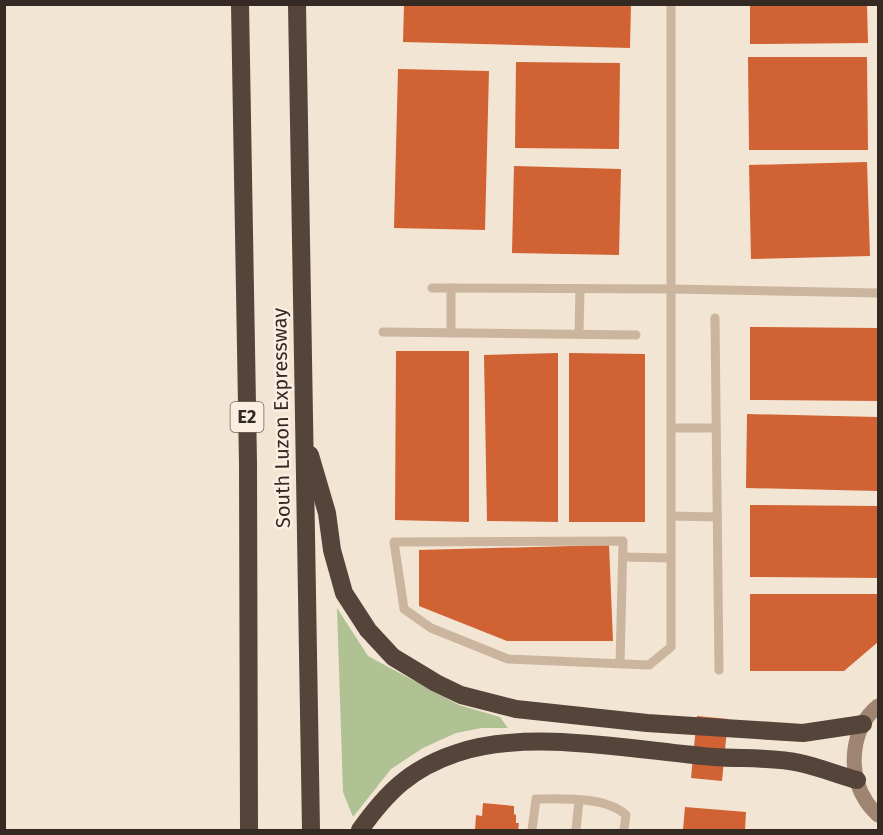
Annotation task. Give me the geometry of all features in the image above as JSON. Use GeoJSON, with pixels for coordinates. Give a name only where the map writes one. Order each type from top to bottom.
{"type":"FeatureCollection","features":[{"type":"Feature","properties":{"kind":"highway","name":"South Luzon Expressway"},"geometry":{"type":"LineString","coordinates":[[240,4],[248,474],[249,831]]}},
{"type":"Feature","properties":{"kind":"highway","name":"South Luzon Expressway"},"geometry":{"type":"LineString","coordinates":[[297,4],[311,831]]}},
{"type":"Feature","properties":{"kind":"highway"},"geometry":{"type":"LineString","coordinates":[[304,434],[327,513],[332,550],[345,593],[368,630],[393,657],[427,679],[461,695],[516,709],[647,723],[803,733],[863,724]]}},
{"type":"Feature","properties":{"kind":"highway"},"geometry":{"type":"LineString","coordinates":[[360,831],[377,806],[395,786],[414,772],[458,752],[483,746],[526,742],[574,743],[714,757],[799,762],[857,780]]}},
{"type":"Feature","properties":{"kind":"main road"},"geometry":{"type":"LineString","coordinates":[[879,706],[863,724],[856,742],[854,761],[857,780],[866,801],[879,815]]}},
{"type":"Feature","properties":{"kind":"lane"},"geometry":{"type":"LineString","coordinates":[[620,664],[623,541],[393,542],[404,609],[431,628],[508,659],[620,664],[649,665],[671,647],[671,4]]}},
{"type":"Feature","properties":{"kind":"lane"},"geometry":{"type":"LineString","coordinates":[[432,288],[879,293]]}},
{"type":"Feature","properties":{"kind":"lane"},"geometry":{"type":"LineString","coordinates":[[451,288],[451,333]]}},
{"type":"Feature","properties":{"kind":"lane"},"geometry":{"type":"LineString","coordinates":[[579,289],[579,334]]}},
{"type":"Feature","properties":{"kind":"lane"},"geometry":{"type":"LineString","coordinates":[[715,318],[718,670]]}},
{"type":"Feature","properties":{"kind":"lane"},"geometry":{"type":"LineString","coordinates":[[383,332],[636,335]]}},
{"type":"Feature","properties":{"kind":"lane"},"geometry":{"type":"LineString","coordinates":[[671,428],[716,428]]}},
{"type":"Feature","properties":{"kind":"lane"},"geometry":{"type":"LineString","coordinates":[[671,516],[717,517]]}},
{"type":"Feature","properties":{"kind":"lane"},"geometry":{"type":"LineString","coordinates":[[623,557],[671,558]]}},
{"type":"Feature","properties":{"kind":"lane"},"geometry":{"type":"LineString","coordinates":[[532,831],[536,799],[579,800],[617,807],[626,815],[624,831]]}},
{"type":"Feature","properties":{"kind":"lane"},"geometry":{"type":"LineString","coordinates":[[576,831],[579,800]]}},
{"type":"Feature","properties":{"kind":"green space"},"geometry":{"type":"Polygon","coordinates":[[[337,608],[368,656],[459,705],[500,717],[508,728],[482,728],[456,733],[423,748],[391,769],[353,817],[343,792],[337,608]]]}},
{"type":"Feature","properties":{"kind":"building"},"geometry":{"type":"Polygon","coordinates":[[[404,4],[631,4],[630,48],[403,42],[404,4]]]}},
{"type":"Feature","properties":{"kind":"building"},"geometry":{"type":"Polygon","coordinates":[[[750,4],[867,4],[868,43],[750,44],[750,4]]]}},
{"type":"Feature","properties":{"kind":"building"},"geometry":{"type":"Polygon","coordinates":[[[748,57],[867,57],[868,150],[749,150],[748,57]]]}},
{"type":"Feature","properties":{"kind":"building"},"geometry":{"type":"Polygon","coordinates":[[[516,62],[620,63],[619,149],[515,148],[516,62]]]}},
{"type":"Feature","properties":{"kind":"building"},"geometry":{"type":"Polygon","coordinates":[[[398,69],[489,71],[485,230],[394,228],[398,69]]]}},
{"type":"Feature","properties":{"kind":"building"},"geometry":{"type":"Polygon","coordinates":[[[867,162],[870,256],[751,259],[749,165],[867,162]]]}},
{"type":"Feature","properties":{"kind":"building"},"geometry":{"type":"Polygon","coordinates":[[[514,166],[621,169],[619,255],[512,253],[514,166]]]}},
{"type":"Feature","properties":{"kind":"building"},"geometry":{"type":"Polygon","coordinates":[[[750,327],[878,328],[878,401],[750,400],[750,327]]]}},
{"type":"Feature","properties":{"kind":"building"},"geometry":{"type":"Polygon","coordinates":[[[396,351],[469,351],[469,522],[395,520],[396,351]]]}},
{"type":"Feature","properties":{"kind":"building"},"geometry":{"type":"Polygon","coordinates":[[[558,353],[558,522],[487,521],[484,355],[558,353]]]}},
{"type":"Feature","properties":{"kind":"building"},"geometry":{"type":"Polygon","coordinates":[[[569,353],[645,354],[645,522],[569,522],[569,353]]]}},
{"type":"Feature","properties":{"kind":"building"},"geometry":{"type":"Polygon","coordinates":[[[747,414],[878,417],[878,491],[746,488],[747,414]]]}},
{"type":"Feature","properties":{"kind":"building"},"geometry":{"type":"Polygon","coordinates":[[[750,505],[878,506],[878,578],[750,577],[750,505]]]}},
{"type":"Feature","properties":{"kind":"building"},"geometry":{"type":"Polygon","coordinates":[[[609,545],[613,641],[507,641],[419,606],[419,550],[609,545]]]}},
{"type":"Feature","properties":{"kind":"building"},"geometry":{"type":"Polygon","coordinates":[[[750,594],[878,594],[878,642],[844,671],[750,671],[750,594]]]}},
{"type":"Feature","properties":{"kind":"building"},"geometry":{"type":"Polygon","coordinates":[[[697,716],[728,719],[722,781],[691,778],[697,716]]]}},
{"type":"Feature","properties":{"kind":"building"},"geometry":{"type":"Polygon","coordinates":[[[483,803],[514,806],[516,823],[519,823],[518,830],[475,830],[476,815],[482,816],[483,803]]]}},
{"type":"Feature","properties":{"kind":"building"},"geometry":{"type":"Polygon","coordinates":[[[685,807],[746,812],[745,830],[683,830],[685,807]]]}}]}
